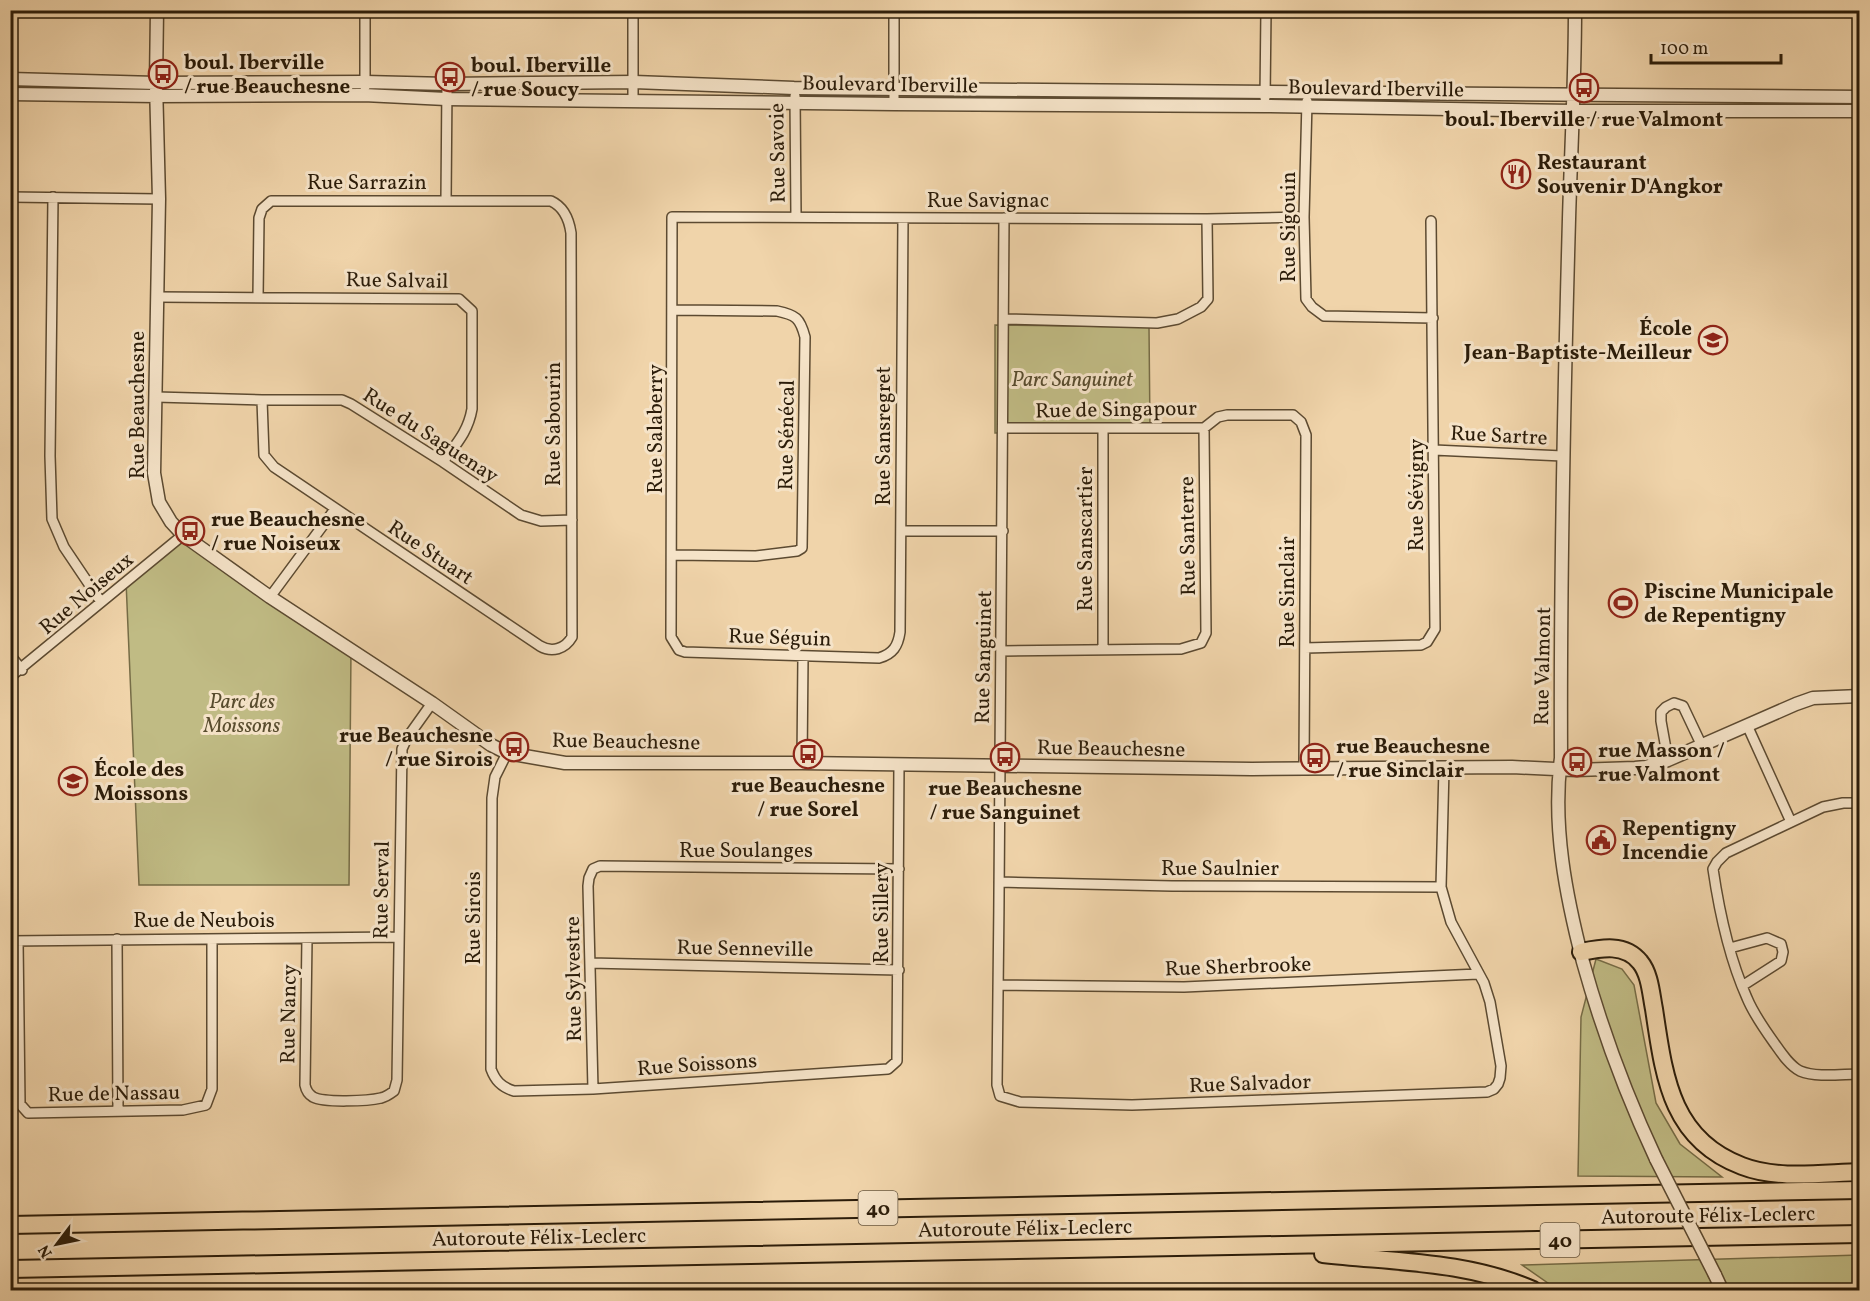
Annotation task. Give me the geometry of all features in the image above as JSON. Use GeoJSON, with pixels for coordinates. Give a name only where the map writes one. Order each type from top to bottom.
{"type":"FeatureCollection","features":[{"type":"Feature","properties":{"kind":"highway"},"geometry":{"type":"LineString","coordinates":[[1581,952],[1603,948],[1619,949],[1633,956],[1642,965],[1648,980],[1663,1068],[1673,1102],[1688,1126],[1710,1148],[1733,1162],[1766,1172],[1860,1172]]}},
{"type":"Feature","properties":{"kind":"highway","name":"Autoroute Félix-Leclerc"},"geometry":{"type":"LineString","coordinates":[[10,1225],[1860,1190]]}},
{"type":"Feature","properties":{"kind":"highway","name":"Autoroute Félix-Leclerc"},"geometry":{"type":"LineString","coordinates":[[10,1269],[1860,1234]]}},
{"type":"Feature","properties":{"kind":"highway"},"geometry":{"type":"LineString","coordinates":[[1260,1246],[1458,1268],[1489,1275],[1533,1290]]}},
{"type":"Feature","properties":{"kind":"street","name":"Rue Beauchesne"},"geometry":{"type":"LineString","coordinates":[[158,10],[156,83],[159,199],[154,473],[156,491],[163,510],[183,535],[270,597],[432,703],[491,745],[507,753],[565,763],[1635,768],[1668,760],[1701,744],[1814,698],[1860,696]]}},
{"type":"Feature","properties":{"kind":"street"},"geometry":{"type":"LineString","coordinates":[[364,95],[365,10]]}},
{"type":"Feature","properties":{"kind":"street"},"geometry":{"type":"LineString","coordinates":[[633,10],[633,100]]}},
{"type":"Feature","properties":{"kind":"street"},"geometry":{"type":"LineString","coordinates":[[894,10],[894,104]]}},
{"type":"Feature","properties":{"kind":"street"},"geometry":{"type":"LineString","coordinates":[[1265,106],[1266,10]]}},
{"type":"Feature","properties":{"kind":"street","name":"Rue Valmont"},"geometry":{"type":"LineString","coordinates":[[1575,10],[1563,456],[1559,769],[1562,861],[1581,952],[1611,1053],[1656,1159],[1722,1290]]}},
{"type":"Feature","properties":{"kind":"street","name":"Boulevard Iberville"},"geometry":{"type":"LineString","coordinates":[[10,80],[447,84],[634,82],[794,88],[1860,97]]}},
{"type":"Feature","properties":{"kind":"street"},"geometry":{"type":"LineString","coordinates":[[446,200],[447,84]]}},
{"type":"Feature","properties":{"kind":"street","name":"Rue Savoie"},"geometry":{"type":"LineString","coordinates":[[794,88],[796,217]]}},
{"type":"Feature","properties":{"kind":"street","name":"Rue Sigouin"},"geometry":{"type":"LineString","coordinates":[[1308,92],[1304,217],[1306,299],[1312,308],[1324,316],[1433,318]]}},
{"type":"Feature","properties":{"kind":"street","name":"Boulevard Iberville"},"geometry":{"type":"LineString","coordinates":[[10,94],[364,95],[446,99],[1574,111],[1860,111]]}},
{"type":"Feature","properties":{"kind":"street"},"geometry":{"type":"LineString","coordinates":[[1769,96],[1769,110]]}},
{"type":"Feature","properties":{"kind":"street"},"geometry":{"type":"LineString","coordinates":[[10,197],[159,199]]}},
{"type":"Feature","properties":{"kind":"street"},"geometry":{"type":"LineString","coordinates":[[53,197],[50,456],[52,519],[64,547],[101,602]]}},
{"type":"Feature","properties":{"kind":"street","name":"Rue Sarrazin"},"geometry":{"type":"LineString","coordinates":[[258,297],[259,218],[262,209],[271,201],[551,201],[562,208]]}},
{"type":"Feature","properties":{"kind":"street","name":"Rue Sabourin"},"geometry":{"type":"LineString","coordinates":[[562,208],[568,219],[571,233],[572,637],[569,642]]}},
{"type":"Feature","properties":{"kind":"street","name":"Rue Savignac"},"geometry":{"type":"LineString","coordinates":[[672,217],[1207,219],[1304,217]]}},
{"type":"Feature","properties":{"kind":"street","name":"Rue Salaberry"},"geometry":{"type":"LineString","coordinates":[[672,217],[672,641]]}},
{"type":"Feature","properties":{"kind":"street","name":"Rue Sansregret"},"geometry":{"type":"LineString","coordinates":[[892,652],[898,643],[900,632],[903,218]]}},
{"type":"Feature","properties":{"kind":"street","name":"Rue Sanguinet"},"geometry":{"type":"LineString","coordinates":[[1000,1096],[997,1085],[1004,218]]}},
{"type":"Feature","properties":{"kind":"street"},"geometry":{"type":"LineString","coordinates":[[1004,319],[1135,323],[1178,319],[1201,307],[1208,299],[1207,219]]}},
{"type":"Feature","properties":{"kind":"street","name":"Rue Sévigny"},"geometry":{"type":"LineString","coordinates":[[1305,648],[1421,645],[1427,642],[1435,629],[1431,221]]}},
{"type":"Feature","properties":{"kind":"street","name":"Rue Salvail"},"geometry":{"type":"LineString","coordinates":[[157,297],[459,299],[472,311],[472,410],[465,432],[443,462]]}},
{"type":"Feature","properties":{"kind":"street","name":"Rue Sénécal"},"geometry":{"type":"LineString","coordinates":[[672,555],[756,556],[797,551],[802,548],[805,338],[802,324],[792,315],[777,311],[673,309]]}},
{"type":"Feature","properties":{"kind":"street","name":"Rue du Saguenay"},"geometry":{"type":"LineString","coordinates":[[156,397],[342,400],[443,462],[521,516],[541,521],[572,520]]}},
{"type":"Feature","properties":{"kind":"street","name":"Rue Stuart"},"geometry":{"type":"LineString","coordinates":[[262,400],[264,455],[270,464],[548,651],[569,642]]}},
{"type":"Feature","properties":{"kind":"street","name":"Rue de Singapour"},"geometry":{"type":"LineString","coordinates":[[1003,428],[1204,428],[1218,417],[1227,415],[1293,415],[1298,418]]}},
{"type":"Feature","properties":{"kind":"street","name":"Rue Sinclair"},"geometry":{"type":"LineString","coordinates":[[1298,418],[1306,435],[1304,768]]}},
{"type":"Feature","properties":{"kind":"street","name":"Rue Santerre"},"geometry":{"type":"LineString","coordinates":[[1103,649],[1181,649],[1202,643],[1206,633],[1204,428]]}},
{"type":"Feature","properties":{"kind":"street","name":"Rue Sanscartier"},"geometry":{"type":"LineString","coordinates":[[1103,429],[1103,649]]}},
{"type":"Feature","properties":{"kind":"street","name":"Rue Sartre"},"geometry":{"type":"LineString","coordinates":[[1434,450],[1563,456]]}},
{"type":"Feature","properties":{"kind":"street"},"geometry":{"type":"LineString","coordinates":[[270,597],[335,509]]}},
{"type":"Feature","properties":{"kind":"street"},"geometry":{"type":"LineString","coordinates":[[901,531],[1003,531]]}},
{"type":"Feature","properties":{"kind":"street","name":"Rue Noiseux"},"geometry":{"type":"LineString","coordinates":[[10,677],[22,670],[183,535]]}},
{"type":"Feature","properties":{"kind":"street","name":"Rue Séguin"},"geometry":{"type":"LineString","coordinates":[[672,641],[679,650],[685,652],[879,658],[892,652]]}},
{"type":"Feature","properties":{"kind":"street"},"geometry":{"type":"LineString","coordinates":[[1002,651],[1103,649]]}},
{"type":"Feature","properties":{"kind":"street"},"geometry":{"type":"LineString","coordinates":[[10,655],[22,670]]}},
{"type":"Feature","properties":{"kind":"street"},"geometry":{"type":"LineString","coordinates":[[802,763],[803,656]]}},
{"type":"Feature","properties":{"kind":"street","name":"Rue Serval"},"geometry":{"type":"LineString","coordinates":[[306,1090],[315,1098],[370,1099],[389,1095],[396,1088],[402,749],[407,738],[432,703]]}},
{"type":"Feature","properties":{"kind":"street"},"geometry":{"type":"LineString","coordinates":[[1668,760],[1661,712],[1674,703],[1683,706],[1701,744]]}},
{"type":"Feature","properties":{"kind":"street"},"geometry":{"type":"LineString","coordinates":[[1747,725],[1791,822]]}},
{"type":"Feature","properties":{"kind":"street","name":"Rue Sirois"},"geometry":{"type":"LineString","coordinates":[[499,1084],[490,1069],[492,804],[495,777],[507,753]]}},
{"type":"Feature","properties":{"kind":"street","name":"Rue Sillery"},"geometry":{"type":"LineString","coordinates":[[897,1061],[899,764]]}},
{"type":"Feature","properties":{"kind":"street"},"geometry":{"type":"LineString","coordinates":[[1444,768],[1442,887],[1451,922],[1478,974]]}},
{"type":"Feature","properties":{"kind":"street"},"geometry":{"type":"LineString","coordinates":[[1860,803],[1843,803],[1823,807],[1726,853],[1713,869],[1730,948],[1742,986],[1759,1022],[1791,1064],[1801,1071],[1816,1074],[1860,1074]]}},
{"type":"Feature","properties":{"kind":"street","name":"Rue Soulanges"},"geometry":{"type":"LineString","coordinates":[[593,869],[600,866],[899,869]]}},
{"type":"Feature","properties":{"kind":"street","name":"Rue Sylvestre"},"geometry":{"type":"LineString","coordinates":[[593,869],[588,886],[593,1089]]}},
{"type":"Feature","properties":{"kind":"street","name":"Rue Saulnier"},"geometry":{"type":"LineString","coordinates":[[999,882],[1172,886],[1442,887]]}},
{"type":"Feature","properties":{"kind":"street","name":"Rue de Neubois"},"geometry":{"type":"LineString","coordinates":[[14,941],[398,937]]}},
{"type":"Feature","properties":{"kind":"street","name":"Rue Nancy"},"geometry":{"type":"LineString","coordinates":[[306,1090],[304,1085],[307,938]]}},
{"type":"Feature","properties":{"kind":"street"},"geometry":{"type":"LineString","coordinates":[[1730,948],[1767,938],[1781,944],[1783,952],[1781,961],[1742,986]]}},
{"type":"Feature","properties":{"kind":"street"},"geometry":{"type":"LineString","coordinates":[[117,939],[118,1111]]}},
{"type":"Feature","properties":{"kind":"street","name":"Rue de Nassau"},"geometry":{"type":"LineString","coordinates":[[14,941],[20,1104],[28,1113],[183,1110],[206,1105],[212,1089],[212,939]]}},
{"type":"Feature","properties":{"kind":"street","name":"Rue Senneville"},"geometry":{"type":"LineString","coordinates":[[590,963],[899,970]]}},
{"type":"Feature","properties":{"kind":"street","name":"Rue Sherbrooke"},"geometry":{"type":"LineString","coordinates":[[998,985],[1184,987],[1478,974]]}},
{"type":"Feature","properties":{"kind":"street","name":"Rue Salvador"},"geometry":{"type":"LineString","coordinates":[[1000,1096],[1020,1102],[1132,1105],[1487,1092],[1498,1084],[1501,1066],[1495,1026],[1484,983],[1478,974]]}},
{"type":"Feature","properties":{"kind":"street","name":"Rue Soissons"},"geometry":{"type":"LineString","coordinates":[[499,1084],[505,1089],[514,1091],[593,1089],[861,1072],[888,1069],[897,1061]]}},
{"type":"Feature","properties":{"kind":"green space","name":"Parc Sanguinet"},"geometry":{"type":"Polygon","coordinates":[[[995,325],[1149,327],[1150,431],[995,433],[995,325]]]}},
{"type":"Feature","properties":{"kind":"green space","name":"Parc des Moissons"},"geometry":{"type":"Polygon","coordinates":[[[183,535],[351,649],[349,885],[139,885],[126,581],[183,535]]]}},
{"type":"Feature","properties":{"kind":"green space"},"geometry":{"type":"Polygon","coordinates":[[[1596,959],[1622,969],[1634,985],[1656,1103],[1680,1144],[1722,1177],[1578,1176],[1581,1017],[1596,959]]]}},
{"type":"Feature","properties":{"kind":"green space"},"geometry":{"type":"Polygon","coordinates":[[[1859,1255],[1859,1290],[1558,1290],[1522,1265],[1859,1255]]]}},
{"type":"Feature","properties":{"kind":"place","name":"boul. Iberville / rue Beauchesne"},"geometry":{"type":"Point","coordinates":[163,74]}},
{"type":"Feature","properties":{"kind":"place","name":"boul. Iberville / rue Soucy"},"geometry":{"type":"Point","coordinates":[450,77]}},
{"type":"Feature","properties":{"kind":"place","name":"boul. Iberville / rue Valmont"},"geometry":{"type":"Point","coordinates":[1584,88]}},
{"type":"Feature","properties":{"kind":"place","name":"Restaurant Souvenir D'Angkor"},"geometry":{"type":"Point","coordinates":[1516,174]}},
{"type":"Feature","properties":{"kind":"place","name":"École Jean-Baptiste-Meilleur"},"geometry":{"type":"Point","coordinates":[1713,340]}},
{"type":"Feature","properties":{"kind":"place","name":"rue Beauchesne / rue Noiseux"},"geometry":{"type":"Point","coordinates":[190,531]}},
{"type":"Feature","properties":{"kind":"place","name":"Piscine Municipale de Repentigny"},"geometry":{"type":"Point","coordinates":[1623,603]}},
{"type":"Feature","properties":{"kind":"place","name":"rue Beauchesne / rue Sirois"},"geometry":{"type":"Point","coordinates":[514,747]}},
{"type":"Feature","properties":{"kind":"place","name":"rue Beauchesne / rue Sorel"},"geometry":{"type":"Point","coordinates":[808,754]}},
{"type":"Feature","properties":{"kind":"place","name":"rue Beauchesne / rue Sanguinet"},"geometry":{"type":"Point","coordinates":[1005,757]}},
{"type":"Feature","properties":{"kind":"place","name":"rue Beauchesne / rue Sinclair"},"geometry":{"type":"Point","coordinates":[1315,758]}},
{"type":"Feature","properties":{"kind":"place","name":"rue Masson / rue Valmont"},"geometry":{"type":"Point","coordinates":[1577,762]}},
{"type":"Feature","properties":{"kind":"place","name":"École des Moissons"},"geometry":{"type":"Point","coordinates":[73,781]}},
{"type":"Feature","properties":{"kind":"place","name":"Repentigny Incendie"},"geometry":{"type":"Point","coordinates":[1601,840]}}]}
